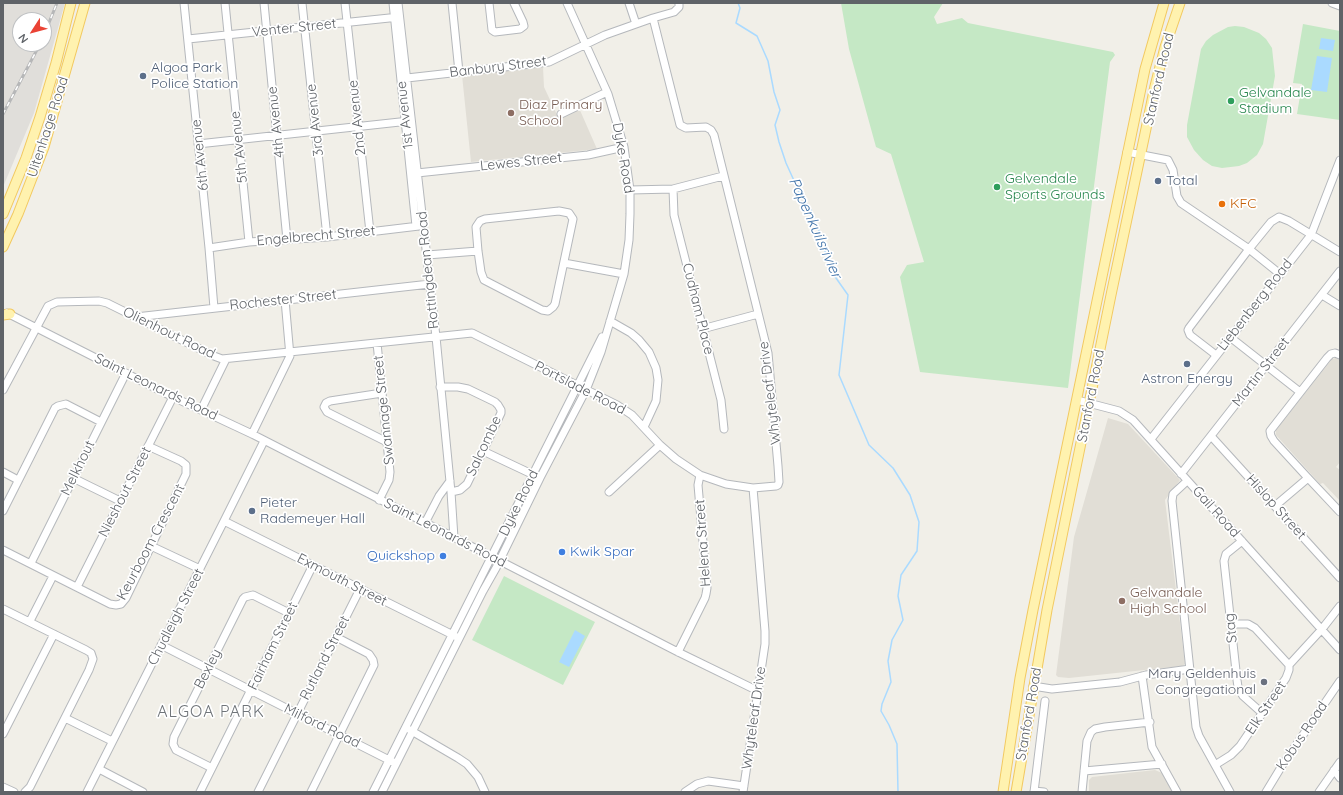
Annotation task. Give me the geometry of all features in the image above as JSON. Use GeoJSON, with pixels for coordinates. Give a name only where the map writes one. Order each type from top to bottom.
{"type":"FeatureCollection","features":[{"type":"Feature","properties":{"kind":"main road","name":"Uitenhage Road"},"geometry":{"type":"LineString","coordinates":[[3,214],[26,158],[40,117],[71,3]]}},
{"type":"Feature","properties":{"kind":"main road","name":"Uitenhage Road"},"geometry":{"type":"LineString","coordinates":[[3,247],[18,214],[44,147],[85,3]]}},
{"type":"Feature","properties":{"kind":"main road","name":"Stanford Road"},"geometry":{"type":"LineString","coordinates":[[1003,792],[1020,678],[1030,625],[1127,152],[1145,69],[1164,3]]}},
{"type":"Feature","properties":{"kind":"main road","name":"Stanford Road"},"geometry":{"type":"LineString","coordinates":[[1016,792],[1047,610],[1141,155],[1161,63],[1169,33],[1180,3]]}},
{"type":"Feature","properties":{"kind":"street","name":"6th Avenue"},"geometry":{"type":"LineString","coordinates":[[184,3],[214,308]]}},
{"type":"Feature","properties":{"kind":"street","name":"5th Avenue"},"geometry":{"type":"LineString","coordinates":[[225,3],[249,242]]}},
{"type":"Feature","properties":{"kind":"street","name":"4th Avenue"},"geometry":{"type":"LineString","coordinates":[[264,3],[287,240]]}},
{"type":"Feature","properties":{"kind":"street","name":"3rd Avenue"},"geometry":{"type":"LineString","coordinates":[[302,3],[327,237]]}},
{"type":"Feature","properties":{"kind":"street","name":"2nd Avenue"},"geometry":{"type":"LineString","coordinates":[[345,3],[370,232]]}},
{"type":"Feature","properties":{"kind":"street","name":"1st Avenue"},"geometry":{"type":"LineString","coordinates":[[393,3],[397,17],[420,226]]}},
{"type":"Feature","properties":{"kind":"street","name":"Rottingdean Road"},"geometry":{"type":"LineString","coordinates":[[398,3],[397,17],[406,78],[409,121],[417,173],[420,226],[427,255],[436,337],[454,538]]}},
{"type":"Feature","properties":{"kind":"street"},"geometry":{"type":"LineString","coordinates":[[452,3],[459,72]]}},
{"type":"Feature","properties":{"kind":"street"},"geometry":{"type":"LineString","coordinates":[[489,3],[492,30],[495,32],[520,29],[524,26],[514,3]]}},
{"type":"Feature","properties":{"kind":"street","name":"Dyke Road"},"geometry":{"type":"LineString","coordinates":[[373,792],[456,636],[500,561],[540,478],[586,390],[601,352],[624,274],[629,240],[630,190],[624,147],[607,92],[567,3]]}},
{"type":"Feature","properties":{"kind":"street"},"geometry":{"type":"LineString","coordinates":[[629,3],[636,24]]}},
{"type":"Feature","properties":{"kind":"street"},"geometry":{"type":"LineString","coordinates":[[652,18],[674,12],[679,3]]}},
{"type":"Feature","properties":{"kind":"street"},"geometry":{"type":"LineString","coordinates":[[1332,3],[1340,6]]}},
{"type":"Feature","properties":{"kind":"street","name":"Venter Street"},"geometry":{"type":"LineString","coordinates":[[188,39],[397,17]]}},
{"type":"Feature","properties":{"kind":"street","name":"Banbury Street"},"geometry":{"type":"LineString","coordinates":[[406,78],[542,63],[554,60],[605,35],[652,18]]}},
{"type":"Feature","properties":{"kind":"street","name":"Whyteleaf Drive"},"geometry":{"type":"LineString","coordinates":[[652,18],[680,125],[686,128],[704,126],[711,130],[714,135],[769,362],[779,482],[776,486],[753,488],[765,623],[765,644],[744,789]]}},
{"type":"Feature","properties":{"kind":"street"},"geometry":{"type":"LineString","coordinates":[[561,114],[607,92]]}},
{"type":"Feature","properties":{"kind":"street"},"geometry":{"type":"LineString","coordinates":[[198,144],[409,121]]}},
{"type":"Feature","properties":{"kind":"street","name":"Lewes Street"},"geometry":{"type":"LineString","coordinates":[[417,173],[588,155],[624,147]]}},
{"type":"Feature","properties":{"kind":"street"},"geometry":{"type":"LineString","coordinates":[[1127,152],[1168,160],[1172,166],[1177,196],[1181,202],[1249,248],[1280,274]]}},
{"type":"Feature","properties":{"kind":"street","name":"Liebenberg Road"},"geometry":{"type":"LineString","coordinates":[[1151,439],[1311,235],[1340,160]]}},
{"type":"Feature","properties":{"kind":"street"},"geometry":{"type":"LineString","coordinates":[[630,190],[673,189],[724,176]]}},
{"type":"Feature","properties":{"kind":"street","name":"Cudham Place"},"geometry":{"type":"LineString","coordinates":[[673,189],[674,215],[721,400],[724,429]]}},
{"type":"Feature","properties":{"kind":"street"},"geometry":{"type":"LineString","coordinates":[[564,211],[571,214],[573,219],[555,304],[551,310],[544,311],[484,280],[480,272],[478,251],[476,227],[482,220],[564,211]]}},
{"type":"Feature","properties":{"kind":"street"},"geometry":{"type":"LineString","coordinates":[[1216,355],[1190,335],[1189,328],[1249,248],[1271,222],[1279,217],[1290,221],[1340,252]]}},
{"type":"Feature","properties":{"kind":"street","name":"Engelbrecht Street"},"geometry":{"type":"LineString","coordinates":[[209,248],[249,242],[327,237],[420,226]]}},
{"type":"Feature","properties":{"kind":"street"},"geometry":{"type":"LineString","coordinates":[[427,255],[478,251]]}},
{"type":"Feature","properties":{"kind":"street"},"geometry":{"type":"LineString","coordinates":[[564,263],[624,274]]}},
{"type":"Feature","properties":{"kind":"street","name":"Martin Street"},"geometry":{"type":"LineString","coordinates":[[1181,474],[1340,271]]}},
{"type":"Feature","properties":{"kind":"street","name":"Rochester Street"},"geometry":{"type":"LineString","coordinates":[[136,317],[430,284]]}},
{"type":"Feature","properties":{"kind":"street"},"geometry":{"type":"LineString","coordinates":[[1322,295],[1340,306]]}},
{"type":"Feature","properties":{"kind":"street"},"geometry":{"type":"LineString","coordinates":[[252,434],[289,360],[291,352],[285,300]]}},
{"type":"Feature","properties":{"kind":"street","name":"Olienhout Road"},"geometry":{"type":"LineString","coordinates":[[3,390],[48,306],[57,302],[99,301],[115,306],[214,356],[226,359],[436,337]]}},
{"type":"Feature","properties":{"kind":"street","name":"Saint Leonards Road"},"geometry":{"type":"LineString","coordinates":[[5,313],[173,397],[252,434],[678,652],[758,691]]}},
{"type":"Feature","properties":{"kind":"street"},"geometry":{"type":"LineString","coordinates":[[702,329],[758,314]]}},
{"type":"Feature","properties":{"kind":"street"},"geometry":{"type":"LineString","coordinates":[[610,321],[635,336],[649,352],[654,363],[658,380],[658,394],[655,406],[644,427]]}},
{"type":"Feature","properties":{"kind":"street","name":"Dyke Road"},"geometry":{"type":"LineString","coordinates":[[382,792],[413,732],[456,636],[533,474],[610,321]]}},
{"type":"Feature","properties":{"kind":"street","name":"Portslade Road"},"geometry":{"type":"LineString","coordinates":[[436,337],[469,333],[474,334],[621,407],[632,415],[660,445],[685,466],[700,475],[726,484],[753,488]]}},
{"type":"Feature","properties":{"kind":"street"},"geometry":{"type":"LineString","coordinates":[[1230,337],[1300,392]]}},
{"type":"Feature","properties":{"kind":"street","name":"Swannage Street"},"geometry":{"type":"LineString","coordinates":[[377,343],[390,476],[379,500]]}},
{"type":"Feature","properties":{"kind":"street"},"geometry":{"type":"LineString","coordinates":[[1340,355],[1334,353],[1329,356],[1272,428],[1270,434],[1274,441],[1340,512]]}},
{"type":"Feature","properties":{"kind":"street"},"geometry":{"type":"LineString","coordinates":[[201,410],[226,359]]}},
{"type":"Feature","properties":{"kind":"street","name":"Melkhout"},"geometry":{"type":"LineString","coordinates":[[31,563],[126,373]]}},
{"type":"Feature","properties":{"kind":"street","name":"Salcombe"},"geometry":{"type":"LineString","coordinates":[[440,387],[458,387],[468,389],[498,405],[501,413],[464,487],[460,490],[451,492]]}},
{"type":"Feature","properties":{"kind":"street"},"geometry":{"type":"LineString","coordinates":[[382,393],[330,401],[326,403],[324,407],[327,412],[387,442]]}},
{"type":"Feature","properties":{"kind":"street","name":"Nieshout Street"},"geometry":{"type":"LineString","coordinates":[[77,587],[173,397]]}},
{"type":"Feature","properties":{"kind":"street","name":"Gail Road"},"geometry":{"type":"LineString","coordinates":[[1077,400],[1124,413],[1133,420],[1340,650]]}},
{"type":"Feature","properties":{"kind":"street"},"geometry":{"type":"LineString","coordinates":[[3,511],[55,408],[66,404],[101,422]]}},
{"type":"Feature","properties":{"kind":"street","name":"Hislop Street"},"geometry":{"type":"LineString","coordinates":[[1211,436],[1340,578]]}},
{"type":"Feature","properties":{"kind":"street","name":"Chudleigh Street"},"geometry":{"type":"LineString","coordinates":[[87,792],[264,441]]}},
{"type":"Feature","properties":{"kind":"street"},"geometry":{"type":"LineString","coordinates":[[609,492],[660,445]]}},
{"type":"Feature","properties":{"kind":"street","name":"Keurboom Crescent"},"geometry":{"type":"LineString","coordinates":[[3,550],[110,604],[121,604],[126,598],[185,478],[187,471],[186,465],[181,461],[148,446]]}},
{"type":"Feature","properties":{"kind":"street"},"geometry":{"type":"LineString","coordinates":[[483,451],[540,478]]}},
{"type":"Feature","properties":{"kind":"street"},"geometry":{"type":"LineString","coordinates":[[3,472],[18,480]]}},
{"type":"Feature","properties":{"kind":"street","name":"Helena Street"},"geometry":{"type":"LineString","coordinates":[[678,652],[705,598],[707,588],[698,485],[700,475]]}},
{"type":"Feature","properties":{"kind":"street"},"geometry":{"type":"LineString","coordinates":[[73,478],[120,501]]}},
{"type":"Feature","properties":{"kind":"street"},"geometry":{"type":"LineString","coordinates":[[1276,506],[1308,478]]}},
{"type":"Feature","properties":{"kind":"street"},"geometry":{"type":"LineString","coordinates":[[1187,480],[1173,494],[1172,501],[1197,732],[1230,792]]}},
{"type":"Feature","properties":{"kind":"street"},"geometry":{"type":"LineString","coordinates":[[425,523],[439,496],[450,481]]}},
{"type":"Feature","properties":{"kind":"street","name":"Exmouth Street"},"geometry":{"type":"LineString","coordinates":[[224,521],[456,636]]}},
{"type":"Feature","properties":{"kind":"street","name":"Stag"},"geometry":{"type":"LineString","coordinates":[[1242,541],[1226,554],[1224,561],[1238,687],[1246,700],[1262,713]]}},
{"type":"Feature","properties":{"kind":"street"},"geometry":{"type":"LineString","coordinates":[[151,546],[200,569]]}},
{"type":"Feature","properties":{"kind":"street","name":"Fairham Street"},"geometry":{"type":"LineString","coordinates":[[200,792],[313,565]]}},
{"type":"Feature","properties":{"kind":"street"},"geometry":{"type":"LineString","coordinates":[[30,621],[53,576]]}},
{"type":"Feature","properties":{"kind":"street","name":"Rutland Street"},"geometry":{"type":"LineString","coordinates":[[260,791],[360,589]]}},
{"type":"Feature","properties":{"kind":"street","name":"Bexley"},"geometry":{"type":"LineString","coordinates":[[212,768],[180,752],[174,747],[174,737],[242,601],[246,597],[253,595],[289,613]]}},
{"type":"Feature","properties":{"kind":"street"},"geometry":{"type":"LineString","coordinates":[[1289,665],[1322,629],[1340,606]]}},
{"type":"Feature","properties":{"kind":"street"},"geometry":{"type":"LineString","coordinates":[[4,612],[30,621],[86,650],[91,653],[93,659],[89,670],[30,787],[25,792]]}},
{"type":"Feature","properties":{"kind":"street","name":"Elk Street"},"geometry":{"type":"LineString","coordinates":[[1215,765],[1237,750],[1289,673],[1289,665],[1255,628],[1248,624],[1231,624]]}},
{"type":"Feature","properties":{"kind":"street"},"geometry":{"type":"LineString","coordinates":[[3,734],[54,634]]}},
{"type":"Feature","properties":{"kind":"street"},"geometry":{"type":"LineString","coordinates":[[311,792],[374,665],[369,654],[336,637]]}},
{"type":"Feature","properties":{"kind":"street","name":"Milford Road"},"geometry":{"type":"LineString","coordinates":[[161,645],[397,764]]}},
{"type":"Feature","properties":{"kind":"street"},"geometry":{"type":"LineString","coordinates":[[1034,686],[1049,689],[1120,682],[1142,676],[1190,669]]}},
{"type":"Feature","properties":{"kind":"street"},"geometry":{"type":"LineString","coordinates":[[1142,676],[1150,722],[1152,747],[1177,792]]}},
{"type":"Feature","properties":{"kind":"street","name":"Kobus Road"},"geometry":{"type":"LineString","coordinates":[[1266,792],[1283,764],[1340,681]]}},
{"type":"Feature","properties":{"kind":"street","name":"Stanford Road"},"geometry":{"type":"LineString","coordinates":[[1034,791],[1045,701]]}},
{"type":"Feature","properties":{"kind":"street"},"geometry":{"type":"LineString","coordinates":[[3,714],[11,718]]}},
{"type":"Feature","properties":{"kind":"street"},"geometry":{"type":"LineString","coordinates":[[64,718],[112,741]]}},
{"type":"Feature","properties":{"kind":"street"},"geometry":{"type":"LineString","coordinates":[[1082,792],[1088,735],[1093,730],[1106,727],[1150,722]]}},
{"type":"Feature","properties":{"kind":"street"},"geometry":{"type":"LineString","coordinates":[[406,728],[467,764],[478,778],[485,792]]}},
{"type":"Feature","properties":{"kind":"street"},"geometry":{"type":"LineString","coordinates":[[1319,792],[1340,762]]}},
{"type":"Feature","properties":{"kind":"street"},"geometry":{"type":"LineString","coordinates":[[1084,771],[1162,764]]}},
{"type":"Feature","properties":{"kind":"street"},"geometry":{"type":"LineString","coordinates":[[99,769],[143,792]]}},
{"type":"Feature","properties":{"kind":"street"},"geometry":{"type":"LineString","coordinates":[[1334,770],[1340,778]]}},
{"type":"Feature","properties":{"kind":"street"},"geometry":{"type":"LineString","coordinates":[[685,792],[697,784],[705,782],[744,789]]}},
{"type":"Feature","properties":{"kind":"street"},"geometry":{"type":"LineString","coordinates":[[3,787],[14,792]]}},
{"type":"Feature","properties":{"kind":"street"},"geometry":{"type":"LineString","coordinates":[[1034,791],[1044,792]]}},
{"type":"Feature","properties":{"kind":"shaded area"},"geometry":{"type":"Polygon","coordinates":[[[3,3],[65,3],[52,49],[52,12],[12,12],[12,52],[51,52],[34,113],[3,187],[3,3]]]}},
{"type":"Feature","properties":{"kind":"shaded area","name":"Diaz Primary School"},"geometry":{"type":"Polygon","coordinates":[[[543,67],[544,87],[558,117],[579,108],[597,149],[471,162],[462,75],[543,67]]]}},
{"type":"Feature","properties":{"kind":"shaded area"},"geometry":{"type":"Polygon","coordinates":[[[1336,358],[1340,360],[1340,462],[1336,467],[1340,470],[1340,501],[1323,483],[1320,484],[1276,435],[1276,430],[1332,359],[1336,358]]]}},
{"type":"Feature","properties":{"kind":"shaded area","name":"Gelvandale High School"},"geometry":{"type":"Polygon","coordinates":[[[1108,418],[1128,424],[1180,480],[1165,500],[1185,664],[1182,666],[1069,678],[1058,677],[1056,675],[1074,537],[1108,418]]]}},
{"type":"Feature","properties":{"kind":"shaded area"},"geometry":{"type":"Polygon","coordinates":[[[1155,770],[1162,773],[1173,792],[1089,792],[1089,780],[1092,777],[1155,770]]]}},
{"type":"Feature","properties":{"kind":"green space","name":"Gelvendale Sports Grounds"},"geometry":{"type":"Polygon","coordinates":[[[841,3],[943,3],[934,17],[937,24],[962,18],[968,23],[1113,52],[1115,55],[1110,62],[1068,388],[920,372],[900,277],[907,265],[924,262],[891,154],[876,147],[849,49],[841,3]]]}},
{"type":"Feature","properties":{"kind":"green space"},"geometry":{"type":"Polygon","coordinates":[[[1303,24],[1340,31],[1340,120],[1297,114],[1302,84],[1293,83],[1303,24]]]}},
{"type":"Feature","properties":{"kind":"green space","name":"Gelvandale Stadium"},"geometry":{"type":"Polygon","coordinates":[[[1228,27],[1244,27],[1259,33],[1266,39],[1272,48],[1275,76],[1263,144],[1257,155],[1247,163],[1239,166],[1222,168],[1212,166],[1203,160],[1194,150],[1187,137],[1187,125],[1201,49],[1206,41],[1213,35],[1228,27]]]}},
{"type":"Feature","properties":{"kind":"green space"},"geometry":{"type":"Polygon","coordinates":[[[504,576],[595,622],[563,685],[472,640],[504,576]]]}},
{"type":"Feature","properties":{"kind":"water"},"geometry":{"type":"Polygon","coordinates":[[[1321,38],[1335,40],[1333,51],[1319,49],[1321,38]]]}},
{"type":"Feature","properties":{"kind":"water"},"geometry":{"type":"Polygon","coordinates":[[[1317,56],[1332,58],[1327,92],[1311,90],[1317,56]]]}},
{"type":"Feature","properties":{"kind":"water"},"geometry":{"type":"Polygon","coordinates":[[[575,630],[585,636],[569,667],[559,662],[575,630]]]}},
{"type":"Feature","properties":{"kind":"waterway","name":"Papenkuilsrivier"},"geometry":{"type":"LineString","coordinates":[[738,3],[740,8],[736,23],[757,36],[768,61],[774,92],[780,110],[775,125],[786,163],[801,196],[810,208],[818,227],[831,271],[848,295],[839,375],[869,445],[893,468],[910,495],[919,522],[917,551],[901,575],[898,596],[903,620],[892,640],[888,661],[891,682],[882,704],[881,711],[897,744],[898,792]]}},
{"type":"Feature","properties":{"kind":"railway"},"geometry":{"type":"LineString","coordinates":[[52,15],[57,3]]}},
{"type":"Feature","properties":{"kind":"railway"},"geometry":{"type":"LineString","coordinates":[[3,114],[36,52]]}},
{"type":"Feature","properties":{"kind":"place","name":"Algoa Park Police Station"},"geometry":{"type":"Point","coordinates":[143,76]}},
{"type":"Feature","properties":{"kind":"place","name":"Gelvandale Stadium"},"geometry":{"type":"Point","coordinates":[1231,101]}},
{"type":"Feature","properties":{"kind":"place","name":"Diaz Primary School"},"geometry":{"type":"Point","coordinates":[511,113]}},
{"type":"Feature","properties":{"kind":"place","name":"Total"},"geometry":{"type":"Point","coordinates":[1158,181]}},
{"type":"Feature","properties":{"kind":"place","name":"Gelvendale Sports Grounds"},"geometry":{"type":"Point","coordinates":[997,187]}},
{"type":"Feature","properties":{"kind":"place","name":"KFC"},"geometry":{"type":"Point","coordinates":[1222,204]}},
{"type":"Feature","properties":{"kind":"place","name":"Astron Energy"},"geometry":{"type":"Point","coordinates":[1187,364]}},
{"type":"Feature","properties":{"kind":"place","name":"Pieter Rademeyer Hall"},"geometry":{"type":"Point","coordinates":[252,511]}},
{"type":"Feature","properties":{"kind":"place","name":"Kwik Spar"},"geometry":{"type":"Point","coordinates":[562,552]}},
{"type":"Feature","properties":{"kind":"place","name":"Quickshop"},"geometry":{"type":"Point","coordinates":[443,556]}},
{"type":"Feature","properties":{"kind":"place","name":"Gelvandale High School"},"geometry":{"type":"Point","coordinates":[1122,601]}},
{"type":"Feature","properties":{"kind":"place","name":"Mary Geldenhuis Congregational"},"geometry":{"type":"Point","coordinates":[1264,682]}},
{"type":"Feature","properties":{"kind":"district","name":"ALGOA PARK"},"geometry":{"type":"Point","coordinates":[211,712]}}]}
